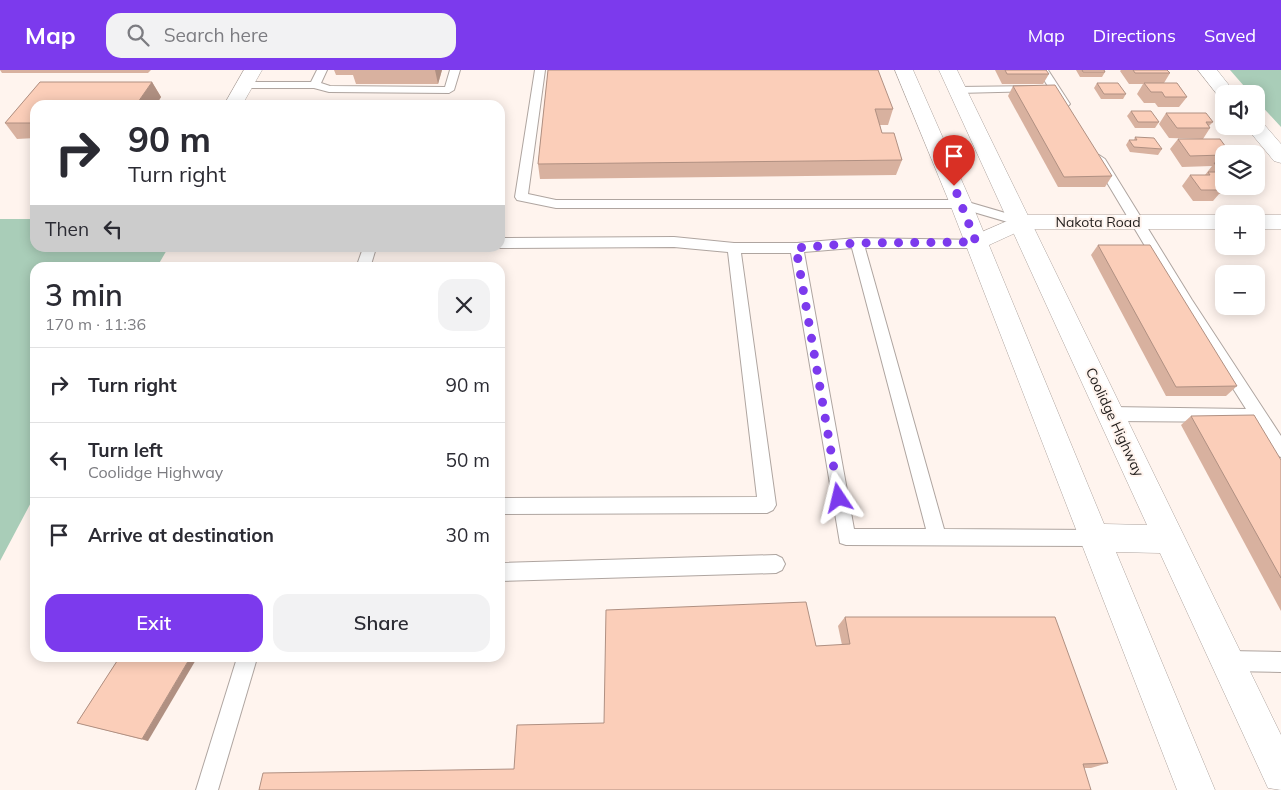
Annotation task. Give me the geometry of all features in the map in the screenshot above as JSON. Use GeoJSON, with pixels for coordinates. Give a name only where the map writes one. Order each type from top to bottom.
{"type":"FeatureCollection","features":[{"type":"Feature","properties":{"kind":"main road"},"geometry":{"type":"LineString","coordinates":[[904,70],[961,204],[1196,790]]}},
{"type":"Feature","properties":{"kind":"main road","name":"Coolidge Highway"},"geometry":{"type":"LineString","coordinates":[[948,70],[1281,775]]}},
{"type":"Feature","properties":{"kind":"main road"},"geometry":{"type":"LineString","coordinates":[[1207,70],[1220,85]]}},
{"type":"Feature","properties":{"kind":"main road"},"geometry":{"type":"LineString","coordinates":[[236,100],[249,78]]}},
{"type":"Feature","properties":{"kind":"main road"},"geometry":{"type":"LineString","coordinates":[[1263,135],[1281,157]]}},
{"type":"Feature","properties":{"kind":"main road","name":"Nakota Road"},"geometry":{"type":"LineString","coordinates":[[976,242],[1021,222],[1215,222]]}},
{"type":"Feature","properties":{"kind":"main road"},"geometry":{"type":"LineString","coordinates":[[1265,222],[1281,222]]}},
{"type":"Feature","properties":{"kind":"main road"},"geometry":{"type":"LineString","coordinates":[[1096,538],[1170,539]]}},
{"type":"Feature","properties":{"kind":"lane"},"geometry":{"type":"LineString","coordinates":[[315,86],[322,70]]}},
{"type":"Feature","properties":{"kind":"lane"},"geometry":{"type":"LineString","coordinates":[[249,78],[329,89],[449,90],[455,70]]}},
{"type":"Feature","properties":{"kind":"lane"},"geometry":{"type":"LineString","coordinates":[[540,70],[521,197],[556,204],[961,204],[1021,222]]}},
{"type":"Feature","properties":{"kind":"lane"},"geometry":{"type":"LineString","coordinates":[[1043,70],[1070,114]]}},
{"type":"Feature","properties":{"kind":"lane"},"geometry":{"type":"LineString","coordinates":[[958,90],[1055,89]]}},
{"type":"Feature","properties":{"kind":"lane"},"geometry":{"type":"LineString","coordinates":[[1091,147],[1281,450]]}},
{"type":"Feature","properties":{"kind":"lane"},"geometry":{"type":"LineString","coordinates":[[505,243],[674,242],[734,248],[796,248],[857,243],[976,242]]}},
{"type":"Feature","properties":{"kind":"lane"},"geometry":{"type":"LineString","coordinates":[[857,243],[937,537]]}},
{"type":"Feature","properties":{"kind":"lane"},"geometry":{"type":"LineString","coordinates":[[505,506],[767,505],[734,248]]}},
{"type":"Feature","properties":{"kind":"lane"},"geometry":{"type":"LineString","coordinates":[[796,248],[846,537],[1096,538]]}},
{"type":"Feature","properties":{"kind":"lane"},"geometry":{"type":"LineString","coordinates":[[1111,414],[1259,416]]}},
{"type":"Feature","properties":{"kind":"lane"},"geometry":{"type":"LineString","coordinates":[[505,572],[776,564]]}},
{"type":"Feature","properties":{"kind":"lane"},"geometry":{"type":"LineString","coordinates":[[1228,661],[1281,662]]}},
{"type":"Feature","properties":{"kind":"lane"},"geometry":{"type":"LineString","coordinates":[[207,790],[246,662]]}},
{"type":"Feature","properties":{"kind":"green space"},"geometry":{"type":"Polygon","coordinates":[[[1230,70],[1281,70],[1281,127],[1265,110],[1265,85],[1243,85],[1230,70]]]}},
{"type":"Feature","properties":{"kind":"green space"},"geometry":{"type":"Polygon","coordinates":[[[0,219],[30,219],[30,252],[166,252],[160,262],[30,262],[30,504],[0,561],[0,219]]]}},
{"type":"Feature","properties":{"kind":"building"},"geometry":{"type":"Polygon","coordinates":[[[548,70],[878,70],[893,109],[875,109],[882,133],[894,133],[902,160],[538,164],[548,70]]]}},
{"type":"Feature","properties":{"kind":"building"},"geometry":{"type":"Polygon","coordinates":[[[1005,70],[1046,70],[1049,74],[1007,74],[1005,70]]]}},
{"type":"Feature","properties":{"kind":"building"},"geometry":{"type":"Polygon","coordinates":[[[1082,70],[1104,70],[1105,72],[1083,72],[1082,70]]]}},
{"type":"Feature","properties":{"kind":"building"},"geometry":{"type":"Polygon","coordinates":[[[1133,70],[1167,70],[1170,73],[1135,73],[1133,70]]]}},
{"type":"Feature","properties":{"kind":"building"},"geometry":{"type":"Polygon","coordinates":[[[40,82],[152,82],[139,100],[30,100],[30,123],[5,123],[40,82]]]}},
{"type":"Feature","properties":{"kind":"building"},"geometry":{"type":"Polygon","coordinates":[[[1097,83],[1118,83],[1126,94],[1104,94],[1097,83]]]}},
{"type":"Feature","properties":{"kind":"building"},"geometry":{"type":"Polygon","coordinates":[[[1144,83],[1177,83],[1187,97],[1165,97],[1162,92],[1151,92],[1144,83]]]}},
{"type":"Feature","properties":{"kind":"building"},"geometry":{"type":"Polygon","coordinates":[[[1055,85],[1112,176],[1064,177],[1013,86],[1055,85]]]}},
{"type":"Feature","properties":{"kind":"building"},"geometry":{"type":"Polygon","coordinates":[[[1131,111],[1151,111],[1159,122],[1138,122],[1131,111]]]}},
{"type":"Feature","properties":{"kind":"building"},"geometry":{"type":"Polygon","coordinates":[[[1166,113],[1206,113],[1213,122],[1206,122],[1210,128],[1177,128],[1166,113]]]}},
{"type":"Feature","properties":{"kind":"building"},"geometry":{"type":"Polygon","coordinates":[[[1135,137],[1154,138],[1162,149],[1134,147],[1129,140],[1137,140],[1135,137]]]}},
{"type":"Feature","properties":{"kind":"building"},"geometry":{"type":"Polygon","coordinates":[[[1178,139],[1220,139],[1224,145],[1215,145],[1215,155],[1190,156],[1178,139]]]}},
{"type":"Feature","properties":{"kind":"building"},"geometry":{"type":"Polygon","coordinates":[[[1208,172],[1215,172],[1215,190],[1201,190],[1190,175],[1210,175],[1208,172]]]}},
{"type":"Feature","properties":{"kind":"building"},"geometry":{"type":"Polygon","coordinates":[[[1098,245],[1150,245],[1237,386],[1176,387],[1098,245]]]}},
{"type":"Feature","properties":{"kind":"building"},"geometry":{"type":"Polygon","coordinates":[[[1254,415],[1281,460],[1281,578],[1191,416],[1254,415]]]}},
{"type":"Feature","properties":{"kind":"building"},"geometry":{"type":"Polygon","coordinates":[[[806,602],[816,646],[850,644],[845,617],[1055,617],[1108,763],[1083,764],[1091,790],[259,790],[263,773],[514,769],[517,725],[604,723],[606,610],[806,602]]]}},
{"type":"Feature","properties":{"kind":"building"},"geometry":{"type":"Polygon","coordinates":[[[116,662],[188,662],[142,739],[77,723],[116,662]]]}},
{"type":"Feature","properties":{"kind":"route"},"geometry":{"type":"LineString","coordinates":[[839,498],[796,248],[857,243],[976,242],[954,186]]}}]}
